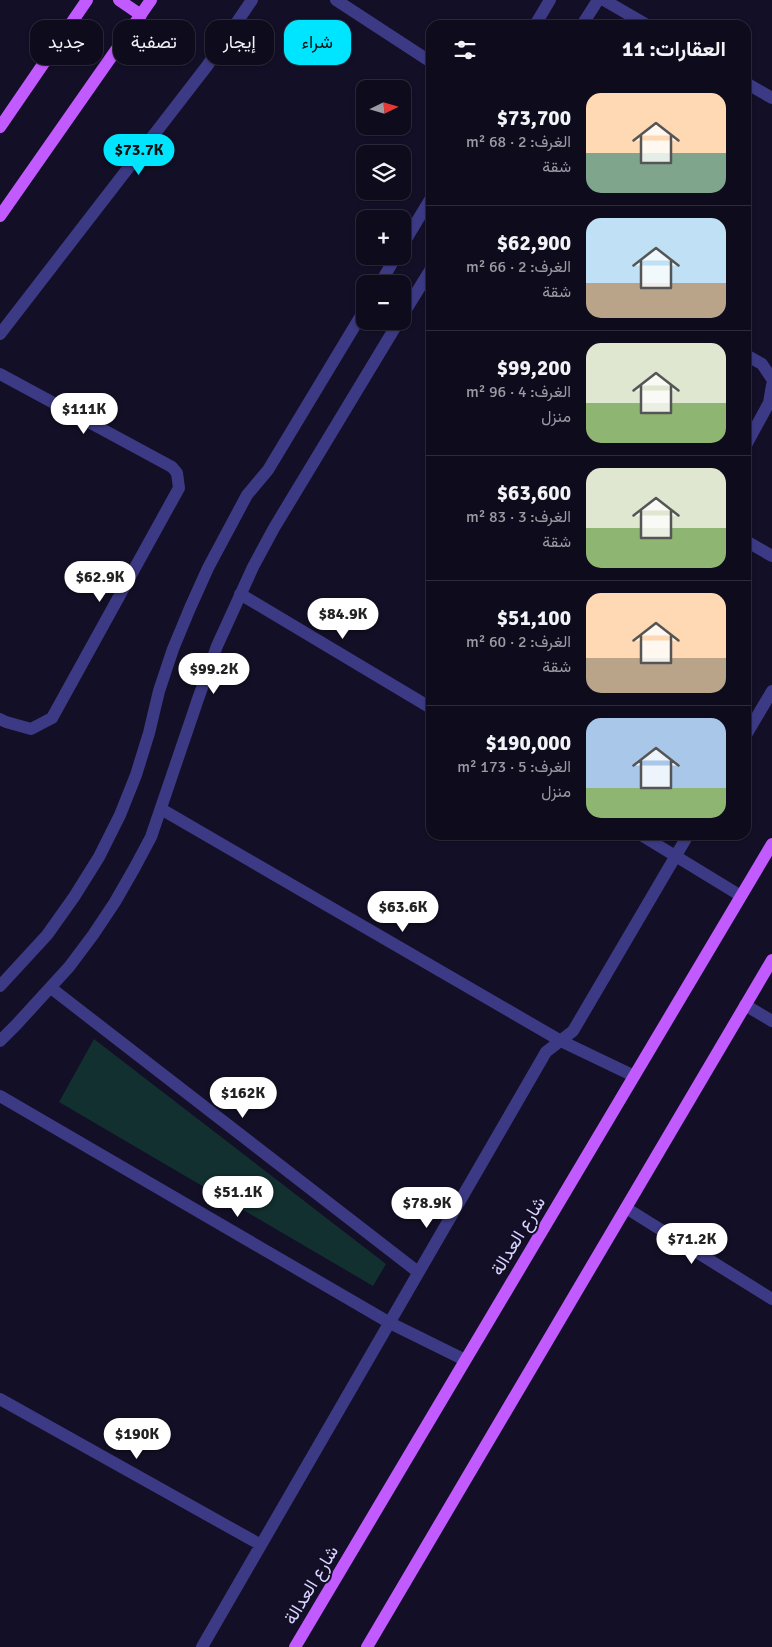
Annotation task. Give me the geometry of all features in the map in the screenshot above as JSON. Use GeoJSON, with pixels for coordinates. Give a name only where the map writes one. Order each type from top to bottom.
{"type":"FeatureCollection","features":[{"type":"Feature","properties":{"kind":"main road"},"geometry":{"type":"LineString","coordinates":[[0,127],[87,0]]}},
{"type":"Feature","properties":{"kind":"main road"},"geometry":{"type":"LineString","coordinates":[[119,0],[141,15]]}},
{"type":"Feature","properties":{"kind":"main road"},"geometry":{"type":"LineString","coordinates":[[0,216],[151,0]]}},
{"type":"Feature","properties":{"kind":"main road","name":"شارع العدالة"},"geometry":{"type":"LineString","coordinates":[[295,1647],[772,844]]}},
{"type":"Feature","properties":{"kind":"main road"},"geometry":{"type":"LineString","coordinates":[[367,1647],[772,960]]}},
{"type":"Feature","properties":{"kind":"street"},"geometry":{"type":"LineString","coordinates":[[0,334],[207,66],[252,0]]}},
{"type":"Feature","properties":{"kind":"street"},"geometry":{"type":"LineString","coordinates":[[336,0],[426,59]]}},
{"type":"Feature","properties":{"kind":"street"},"geometry":{"type":"LineString","coordinates":[[538,20],[550,0]]}},
{"type":"Feature","properties":{"kind":"street"},"geometry":{"type":"LineString","coordinates":[[585,20],[598,0]]}},
{"type":"Feature","properties":{"kind":"street"},"geometry":{"type":"LineString","coordinates":[[604,0],[638,20]]}},
{"type":"Feature","properties":{"kind":"street"},"geometry":{"type":"LineString","coordinates":[[751,86],[772,98]]}},
{"type":"Feature","properties":{"kind":"street"},"geometry":{"type":"LineString","coordinates":[[411,231],[426,206]]}},
{"type":"Feature","properties":{"kind":"street"},"geometry":{"type":"LineString","coordinates":[[411,301],[426,276]]}},
{"type":"Feature","properties":{"kind":"street"},"geometry":{"type":"LineString","coordinates":[[0,986],[47,935],[99,857],[120,815],[136,775],[159,691],[190,608],[208,568],[247,495],[268,470],[356,324]]}},
{"type":"Feature","properties":{"kind":"street"},"geometry":{"type":"LineString","coordinates":[[0,1041],[51,988],[93,936],[115,902],[151,836],[217,646],[240,594],[274,528],[394,330]]}},
{"type":"Feature","properties":{"kind":"street"},"geometry":{"type":"LineString","coordinates":[[751,358],[762,364],[772,380]]}},
{"type":"Feature","properties":{"kind":"street"},"geometry":{"type":"LineString","coordinates":[[0,374],[172,467],[177,473],[179,488],[52,718],[31,728],[0,719]]}},
{"type":"Feature","properties":{"kind":"street"},"geometry":{"type":"LineString","coordinates":[[751,436],[769,403],[772,385]]}},
{"type":"Feature","properties":{"kind":"street"},"geometry":{"type":"LineString","coordinates":[[751,544],[772,556]]}},
{"type":"Feature","properties":{"kind":"street"},"geometry":{"type":"LineString","coordinates":[[240,594],[426,705]]}},
{"type":"Feature","properties":{"kind":"street"},"geometry":{"type":"LineString","coordinates":[[751,727],[772,691]]}},
{"type":"Feature","properties":{"kind":"street"},"geometry":{"type":"LineString","coordinates":[[161,809],[560,1040],[634,1076]]}},
{"type":"Feature","properties":{"kind":"street"},"geometry":{"type":"LineString","coordinates":[[649,840],[741,896]]}},
{"type":"Feature","properties":{"kind":"street"},"geometry":{"type":"LineString","coordinates":[[202,1647],[546,1052],[573,1032],[685,840]]}},
{"type":"Feature","properties":{"kind":"street"},"geometry":{"type":"LineString","coordinates":[[51,988],[418,1272]]}},
{"type":"Feature","properties":{"kind":"street"},"geometry":{"type":"LineString","coordinates":[[746,1005],[772,1021]]}},
{"type":"Feature","properties":{"kind":"street"},"geometry":{"type":"LineString","coordinates":[[0,1096],[390,1323],[465,1360]]}},
{"type":"Feature","properties":{"kind":"street"},"geometry":{"type":"LineString","coordinates":[[626,1208],[772,1299]]}},
{"type":"Feature","properties":{"kind":"street"},"geometry":{"type":"LineString","coordinates":[[0,1399],[261,1545]]}},
{"type":"Feature","properties":{"kind":"green space"},"geometry":{"type":"Polygon","coordinates":[[[94,1039],[386,1264],[373,1286],[59,1102],[94,1039]]]}}]}
